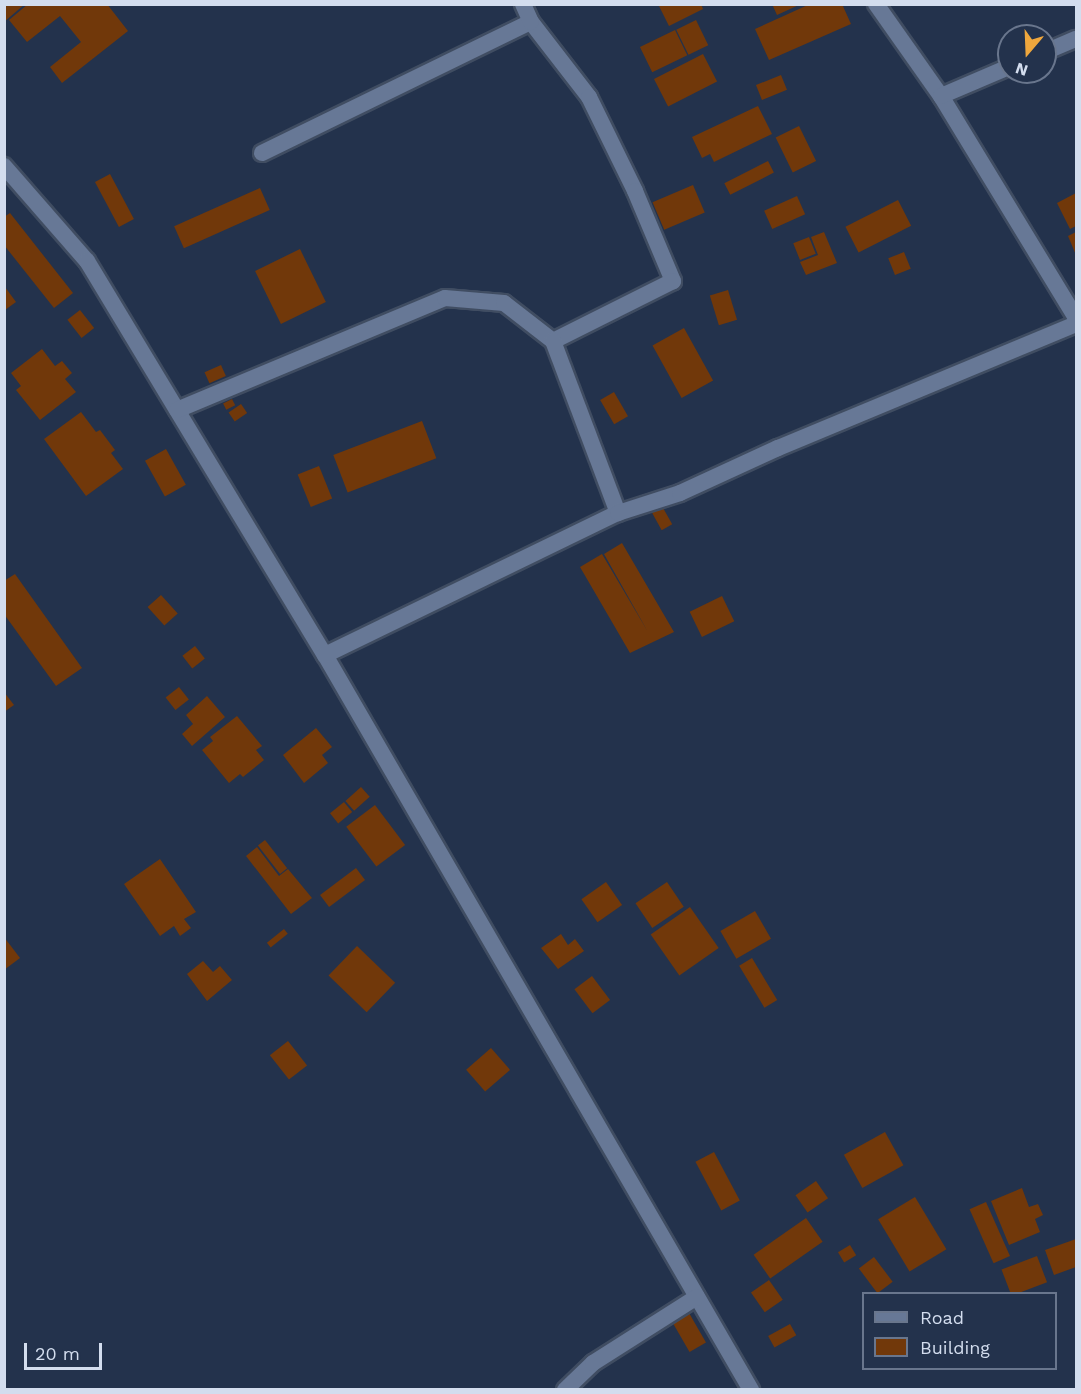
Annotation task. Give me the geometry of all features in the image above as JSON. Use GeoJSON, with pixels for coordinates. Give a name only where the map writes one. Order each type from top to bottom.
{"type":"FeatureCollection","features":[{"type":"Feature","properties":{"kind":"street"},"geometry":{"type":"LineString","coordinates":[[523,4],[531,22],[589,97],[635,191],[673,281],[553,341]]}},
{"type":"Feature","properties":{"kind":"street"},"geometry":{"type":"LineString","coordinates":[[876,4],[941,96],[1077,318]]}},
{"type":"Feature","properties":{"kind":"street"},"geometry":{"type":"LineString","coordinates":[[262,153],[531,22]]}},
{"type":"Feature","properties":{"kind":"street"},"geometry":{"type":"LineString","coordinates":[[1057,47],[1077,39]]}},
{"type":"Feature","properties":{"kind":"street"},"geometry":{"type":"LineString","coordinates":[[941,96],[997,72]]}},
{"type":"Feature","properties":{"kind":"street"},"geometry":{"type":"LineString","coordinates":[[4,166],[87,261],[325,655],[751,1389]]}},
{"type":"Feature","properties":{"kind":"street"},"geometry":{"type":"LineString","coordinates":[[177,410],[445,298],[504,303],[553,341],[618,513]]}},
{"type":"Feature","properties":{"kind":"street"},"geometry":{"type":"LineString","coordinates":[[325,655],[618,513],[680,493],[778,448],[1077,324]]}},
{"type":"Feature","properties":{"kind":"street"},"geometry":{"type":"LineString","coordinates":[[565,1389],[593,1362],[697,1298]]}},
{"type":"Feature","properties":{"kind":"building"},"geometry":{"type":"Polygon","coordinates":[[[4,4],[25,4],[4,22],[4,4]]]}},
{"type":"Feature","properties":{"kind":"building"},"geometry":{"type":"Polygon","coordinates":[[[28,4],[107,4],[128,31],[62,83],[50,67],[81,42],[60,16],[27,42],[9,20],[28,4]]]}},
{"type":"Feature","properties":{"kind":"building"},"geometry":{"type":"Polygon","coordinates":[[[658,4],[701,4],[703,9],[669,26],[658,4]]]}},
{"type":"Feature","properties":{"kind":"building"},"geometry":{"type":"Polygon","coordinates":[[[772,4],[801,4],[777,15],[772,4]]]}},
{"type":"Feature","properties":{"kind":"building"},"geometry":{"type":"Polygon","coordinates":[[[810,4],[842,4],[851,24],[769,60],[755,29],[810,4]]]}},
{"type":"Feature","properties":{"kind":"building"},"geometry":{"type":"Polygon","coordinates":[[[696,20],[708,45],[689,55],[676,30],[696,20]]]}},
{"type":"Feature","properties":{"kind":"building"},"geometry":{"type":"Polygon","coordinates":[[[675,30],[687,55],[652,72],[640,47],[675,30]]]}},
{"type":"Feature","properties":{"kind":"building"},"geometry":{"type":"Polygon","coordinates":[[[703,54],[717,82],[668,107],[654,79],[703,54]]]}},
{"type":"Feature","properties":{"kind":"building"},"geometry":{"type":"Polygon","coordinates":[[[781,75],[787,90],[762,100],[756,85],[781,75]]]}},
{"type":"Feature","properties":{"kind":"building"},"geometry":{"type":"Polygon","coordinates":[[[758,106],[772,134],[714,162],[710,154],[702,158],[692,137],[758,106]]]}},
{"type":"Feature","properties":{"kind":"building"},"geometry":{"type":"Polygon","coordinates":[[[799,126],[816,161],[793,172],[776,137],[799,126]]]}},
{"type":"Feature","properties":{"kind":"building"},"geometry":{"type":"Polygon","coordinates":[[[768,161],[774,173],[730,195],[724,183],[768,161]]]}},
{"type":"Feature","properties":{"kind":"building"},"geometry":{"type":"Polygon","coordinates":[[[110,174],[134,219],[119,227],[95,182],[110,174]]]}},
{"type":"Feature","properties":{"kind":"building"},"geometry":{"type":"Polygon","coordinates":[[[693,185],[705,213],[664,230],[652,202],[693,185]]]}},
{"type":"Feature","properties":{"kind":"building"},"geometry":{"type":"Polygon","coordinates":[[[260,188],[270,210],[184,248],[174,226],[260,188]]]}},
{"type":"Feature","properties":{"kind":"building"},"geometry":{"type":"Polygon","coordinates":[[[1076,193],[1076,226],[1070,229],[1057,203],[1076,193]]]}},
{"type":"Feature","properties":{"kind":"building"},"geometry":{"type":"Polygon","coordinates":[[[797,196],[805,214],[772,229],[764,211],[797,196]]]}},
{"type":"Feature","properties":{"kind":"building"},"geometry":{"type":"Polygon","coordinates":[[[898,200],[911,226],[859,253],[845,227],[898,200]]]}},
{"type":"Feature","properties":{"kind":"building"},"geometry":{"type":"Polygon","coordinates":[[[10,213],[73,293],[54,308],[4,245],[4,217],[10,213]]]}},
{"type":"Feature","properties":{"kind":"building"},"geometry":{"type":"Polygon","coordinates":[[[824,232],[837,263],[806,275],[800,262],[818,255],[811,237],[824,232]]]}},
{"type":"Feature","properties":{"kind":"building"},"geometry":{"type":"Polygon","coordinates":[[[1076,232],[1076,255],[1068,236],[1076,232]]]}},
{"type":"Feature","properties":{"kind":"building"},"geometry":{"type":"Polygon","coordinates":[[[809,237],[816,254],[800,260],[793,243],[809,237]]]}},
{"type":"Feature","properties":{"kind":"building"},"geometry":{"type":"Polygon","coordinates":[[[300,249],[326,302],[281,324],[255,271],[300,249]]]}},
{"type":"Feature","properties":{"kind":"building"},"geometry":{"type":"Polygon","coordinates":[[[904,252],[911,269],[895,275],[888,258],[904,252]]]}},
{"type":"Feature","properties":{"kind":"building"},"geometry":{"type":"Polygon","coordinates":[[[5,287],[16,302],[5,310],[5,287]]]}},
{"type":"Feature","properties":{"kind":"building"},"geometry":{"type":"Polygon","coordinates":[[[728,290],[737,320],[719,325],[710,296],[728,290]]]}},
{"type":"Feature","properties":{"kind":"building"},"geometry":{"type":"Polygon","coordinates":[[[80,310],[94,328],[82,338],[67,320],[80,310]]]}},
{"type":"Feature","properties":{"kind":"building"},"geometry":{"type":"Polygon","coordinates":[[[684,328],[713,380],[682,398],[653,345],[684,328]]]}},
{"type":"Feature","properties":{"kind":"building"},"geometry":{"type":"Polygon","coordinates":[[[42,349],[55,366],[62,361],[72,373],[65,379],[76,392],[40,420],[16,390],[21,386],[11,373],[42,349]]]}},
{"type":"Feature","properties":{"kind":"building"},"geometry":{"type":"Polygon","coordinates":[[[221,365],[226,376],[209,383],[205,372],[221,365]]]}},
{"type":"Feature","properties":{"kind":"building"},"geometry":{"type":"Polygon","coordinates":[[[614,392],[628,416],[614,424],[600,400],[614,392]]]}},
{"type":"Feature","properties":{"kind":"building"},"geometry":{"type":"Polygon","coordinates":[[[232,399],[235,405],[226,410],[223,404],[232,399]]]}},
{"type":"Feature","properties":{"kind":"building"},"geometry":{"type":"Polygon","coordinates":[[[241,404],[247,413],[235,422],[229,412],[241,404]]]}},
{"type":"Feature","properties":{"kind":"building"},"geometry":{"type":"Polygon","coordinates":[[[81,412],[96,432],[100,430],[115,450],[111,453],[123,469],[86,496],[44,439],[81,412]]]}},
{"type":"Feature","properties":{"kind":"building"},"geometry":{"type":"Polygon","coordinates":[[[422,421],[436,458],[348,492],[333,455],[422,421]]]}},
{"type":"Feature","properties":{"kind":"building"},"geometry":{"type":"Polygon","coordinates":[[[166,449],[186,485],[165,496],[145,461],[166,449]]]}},
{"type":"Feature","properties":{"kind":"building"},"geometry":{"type":"Polygon","coordinates":[[[319,466],[332,498],[311,507],[298,475],[319,466]]]}},
{"type":"Feature","properties":{"kind":"building"},"geometry":{"type":"Polygon","coordinates":[[[662,506],[672,524],[662,530],[652,512],[662,506]]]}},
{"type":"Feature","properties":{"kind":"building"},"geometry":{"type":"Polygon","coordinates":[[[622,543],[674,632],[630,653],[580,567],[602,554],[648,632],[604,554],[622,543]]]}},
{"type":"Feature","properties":{"kind":"building"},"geometry":{"type":"Polygon","coordinates":[[[15,574],[82,668],[56,686],[4,614],[4,581],[15,574]]]}},
{"type":"Feature","properties":{"kind":"building"},"geometry":{"type":"Polygon","coordinates":[[[161,595],[178,614],[164,626],[148,607],[161,595]]]}},
{"type":"Feature","properties":{"kind":"building"},"geometry":{"type":"Polygon","coordinates":[[[722,596],[734,621],[702,637],[690,612],[722,596]]]}},
{"type":"Feature","properties":{"kind":"building"},"geometry":{"type":"Polygon","coordinates":[[[195,646],[205,659],[192,668],[182,656],[195,646]]]}},
{"type":"Feature","properties":{"kind":"building"},"geometry":{"type":"Polygon","coordinates":[[[179,687],[189,700],[175,710],[166,697],[179,687]]]}},
{"type":"Feature","properties":{"kind":"building"},"geometry":{"type":"Polygon","coordinates":[[[4,692],[14,705],[4,712],[4,692]]]}},
{"type":"Feature","properties":{"kind":"building"},"geometry":{"type":"Polygon","coordinates":[[[207,696],[225,717],[192,746],[182,734],[193,724],[186,715],[207,696]]]}},
{"type":"Feature","properties":{"kind":"building"},"geometry":{"type":"Polygon","coordinates":[[[237,716],[262,746],[256,750],[264,760],[243,777],[240,774],[229,783],[202,750],[213,741],[210,737],[237,716]]]}},
{"type":"Feature","properties":{"kind":"building"},"geometry":{"type":"Polygon","coordinates":[[[316,728],[332,747],[322,755],[328,763],[304,783],[283,755],[316,728]]]}},
{"type":"Feature","properties":{"kind":"building"},"geometry":{"type":"Polygon","coordinates":[[[361,787],[370,797],[354,811],[345,801],[361,787]]]}},
{"type":"Feature","properties":{"kind":"building"},"geometry":{"type":"Polygon","coordinates":[[[344,802],[352,812],[338,823],[330,813],[344,802]]]}},
{"type":"Feature","properties":{"kind":"building"},"geometry":{"type":"Polygon","coordinates":[[[375,805],[405,845],[376,867],[346,827],[375,805]]]}},
{"type":"Feature","properties":{"kind":"building"},"geometry":{"type":"Polygon","coordinates":[[[265,840],[287,868],[280,874],[258,846],[265,840]]]}},
{"type":"Feature","properties":{"kind":"building"},"geometry":{"type":"Polygon","coordinates":[[[257,847],[279,876],[288,869],[312,898],[291,914],[246,856],[257,847]]]}},
{"type":"Feature","properties":{"kind":"building"},"geometry":{"type":"Polygon","coordinates":[[[160,859],[196,912],[184,919],[191,928],[180,936],[174,926],[160,936],[124,884],[160,859]]]}},
{"type":"Feature","properties":{"kind":"building"},"geometry":{"type":"Polygon","coordinates":[[[356,868],[365,880],[329,907],[320,895],[356,868]]]}},
{"type":"Feature","properties":{"kind":"building"},"geometry":{"type":"Polygon","coordinates":[[[606,882],[622,905],[597,922],[581,899],[606,882]]]}},
{"type":"Feature","properties":{"kind":"building"},"geometry":{"type":"Polygon","coordinates":[[[667,882],[684,907],[652,928],[635,903],[667,882]]]}},
{"type":"Feature","properties":{"kind":"building"},"geometry":{"type":"Polygon","coordinates":[[[690,907],[719,948],[679,975],[651,935],[690,907]]]}},
{"type":"Feature","properties":{"kind":"building"},"geometry":{"type":"Polygon","coordinates":[[[755,911],[771,939],[736,959],[720,931],[755,911]]]}},
{"type":"Feature","properties":{"kind":"building"},"geometry":{"type":"Polygon","coordinates":[[[284,929],[288,934],[271,948],[267,943],[284,929]]]}},
{"type":"Feature","properties":{"kind":"building"},"geometry":{"type":"Polygon","coordinates":[[[561,934],[568,945],[575,939],[584,951],[558,969],[541,948],[561,934]]]}},
{"type":"Feature","properties":{"kind":"building"},"geometry":{"type":"Polygon","coordinates":[[[4,937],[20,958],[4,970],[4,937]]]}},
{"type":"Feature","properties":{"kind":"building"},"geometry":{"type":"Polygon","coordinates":[[[357,946],[395,983],[367,1012],[329,975],[357,946]]]}},
{"type":"Feature","properties":{"kind":"building"},"geometry":{"type":"Polygon","coordinates":[[[752,958],[777,1000],[764,1008],[739,966],[752,958]]]}},
{"type":"Feature","properties":{"kind":"building"},"geometry":{"type":"Polygon","coordinates":[[[203,961],[213,972],[220,966],[232,980],[207,1001],[187,974],[203,961]]]}},
{"type":"Feature","properties":{"kind":"building"},"geometry":{"type":"Polygon","coordinates":[[[592,976],[610,1000],[592,1013],[574,989],[592,976]]]}},
{"type":"Feature","properties":{"kind":"building"},"geometry":{"type":"Polygon","coordinates":[[[288,1041],[307,1065],[289,1080],[270,1055],[288,1041]]]}},
{"type":"Feature","properties":{"kind":"building"},"geometry":{"type":"Polygon","coordinates":[[[491,1048],[510,1070],[485,1092],[466,1070],[491,1048]]]}},
{"type":"Feature","properties":{"kind":"building"},"geometry":{"type":"Polygon","coordinates":[[[885,1132],[903,1165],[862,1188],[844,1155],[885,1132]]]}},
{"type":"Feature","properties":{"kind":"building"},"geometry":{"type":"Polygon","coordinates":[[[714,1152],[740,1201],[721,1210],[695,1162],[714,1152]]]}},
{"type":"Feature","properties":{"kind":"building"},"geometry":{"type":"Polygon","coordinates":[[[816,1181],[828,1198],[808,1213],[796,1195],[816,1181]]]}},
{"type":"Feature","properties":{"kind":"building"},"geometry":{"type":"Polygon","coordinates":[[[1022,1188],[1029,1207],[1038,1204],[1043,1215],[1035,1219],[1040,1232],[1009,1245],[991,1201],[1022,1188]]]}},
{"type":"Feature","properties":{"kind":"building"},"geometry":{"type":"Polygon","coordinates":[[[915,1197],[946,1249],[910,1271],[878,1219],[915,1197]]]}},
{"type":"Feature","properties":{"kind":"building"},"geometry":{"type":"Polygon","coordinates":[[[986,1202],[1010,1256],[994,1263],[970,1209],[986,1202]]]}},
{"type":"Feature","properties":{"kind":"building"},"geometry":{"type":"Polygon","coordinates":[[[806,1218],[823,1242],[770,1278],[754,1255],[806,1218]]]}},
{"type":"Feature","properties":{"kind":"building"},"geometry":{"type":"Polygon","coordinates":[[[1076,1239],[1076,1267],[1054,1275],[1045,1250],[1076,1239]]]}},
{"type":"Feature","properties":{"kind":"building"},"geometry":{"type":"Polygon","coordinates":[[[850,1245],[856,1255],[844,1262],[838,1252],[850,1245]]]}},
{"type":"Feature","properties":{"kind":"building"},"geometry":{"type":"Polygon","coordinates":[[[1037,1256],[1047,1282],[1021,1292],[1010,1292],[1002,1270],[1037,1256]]]}},
{"type":"Feature","properties":{"kind":"building"},"geometry":{"type":"Polygon","coordinates":[[[874,1257],[893,1282],[877,1292],[859,1268],[874,1257]]]}},
{"type":"Feature","properties":{"kind":"building"},"geometry":{"type":"Polygon","coordinates":[[[769,1280],[783,1300],[765,1312],[751,1293],[769,1280]]]}},
{"type":"Feature","properties":{"kind":"building"},"geometry":{"type":"Polygon","coordinates":[[[689,1313],[706,1342],[690,1352],[673,1322],[689,1313]]]}},
{"type":"Feature","properties":{"kind":"building"},"geometry":{"type":"Polygon","coordinates":[[[790,1324],[796,1335],[774,1347],[768,1336],[790,1324]]]}}]}
